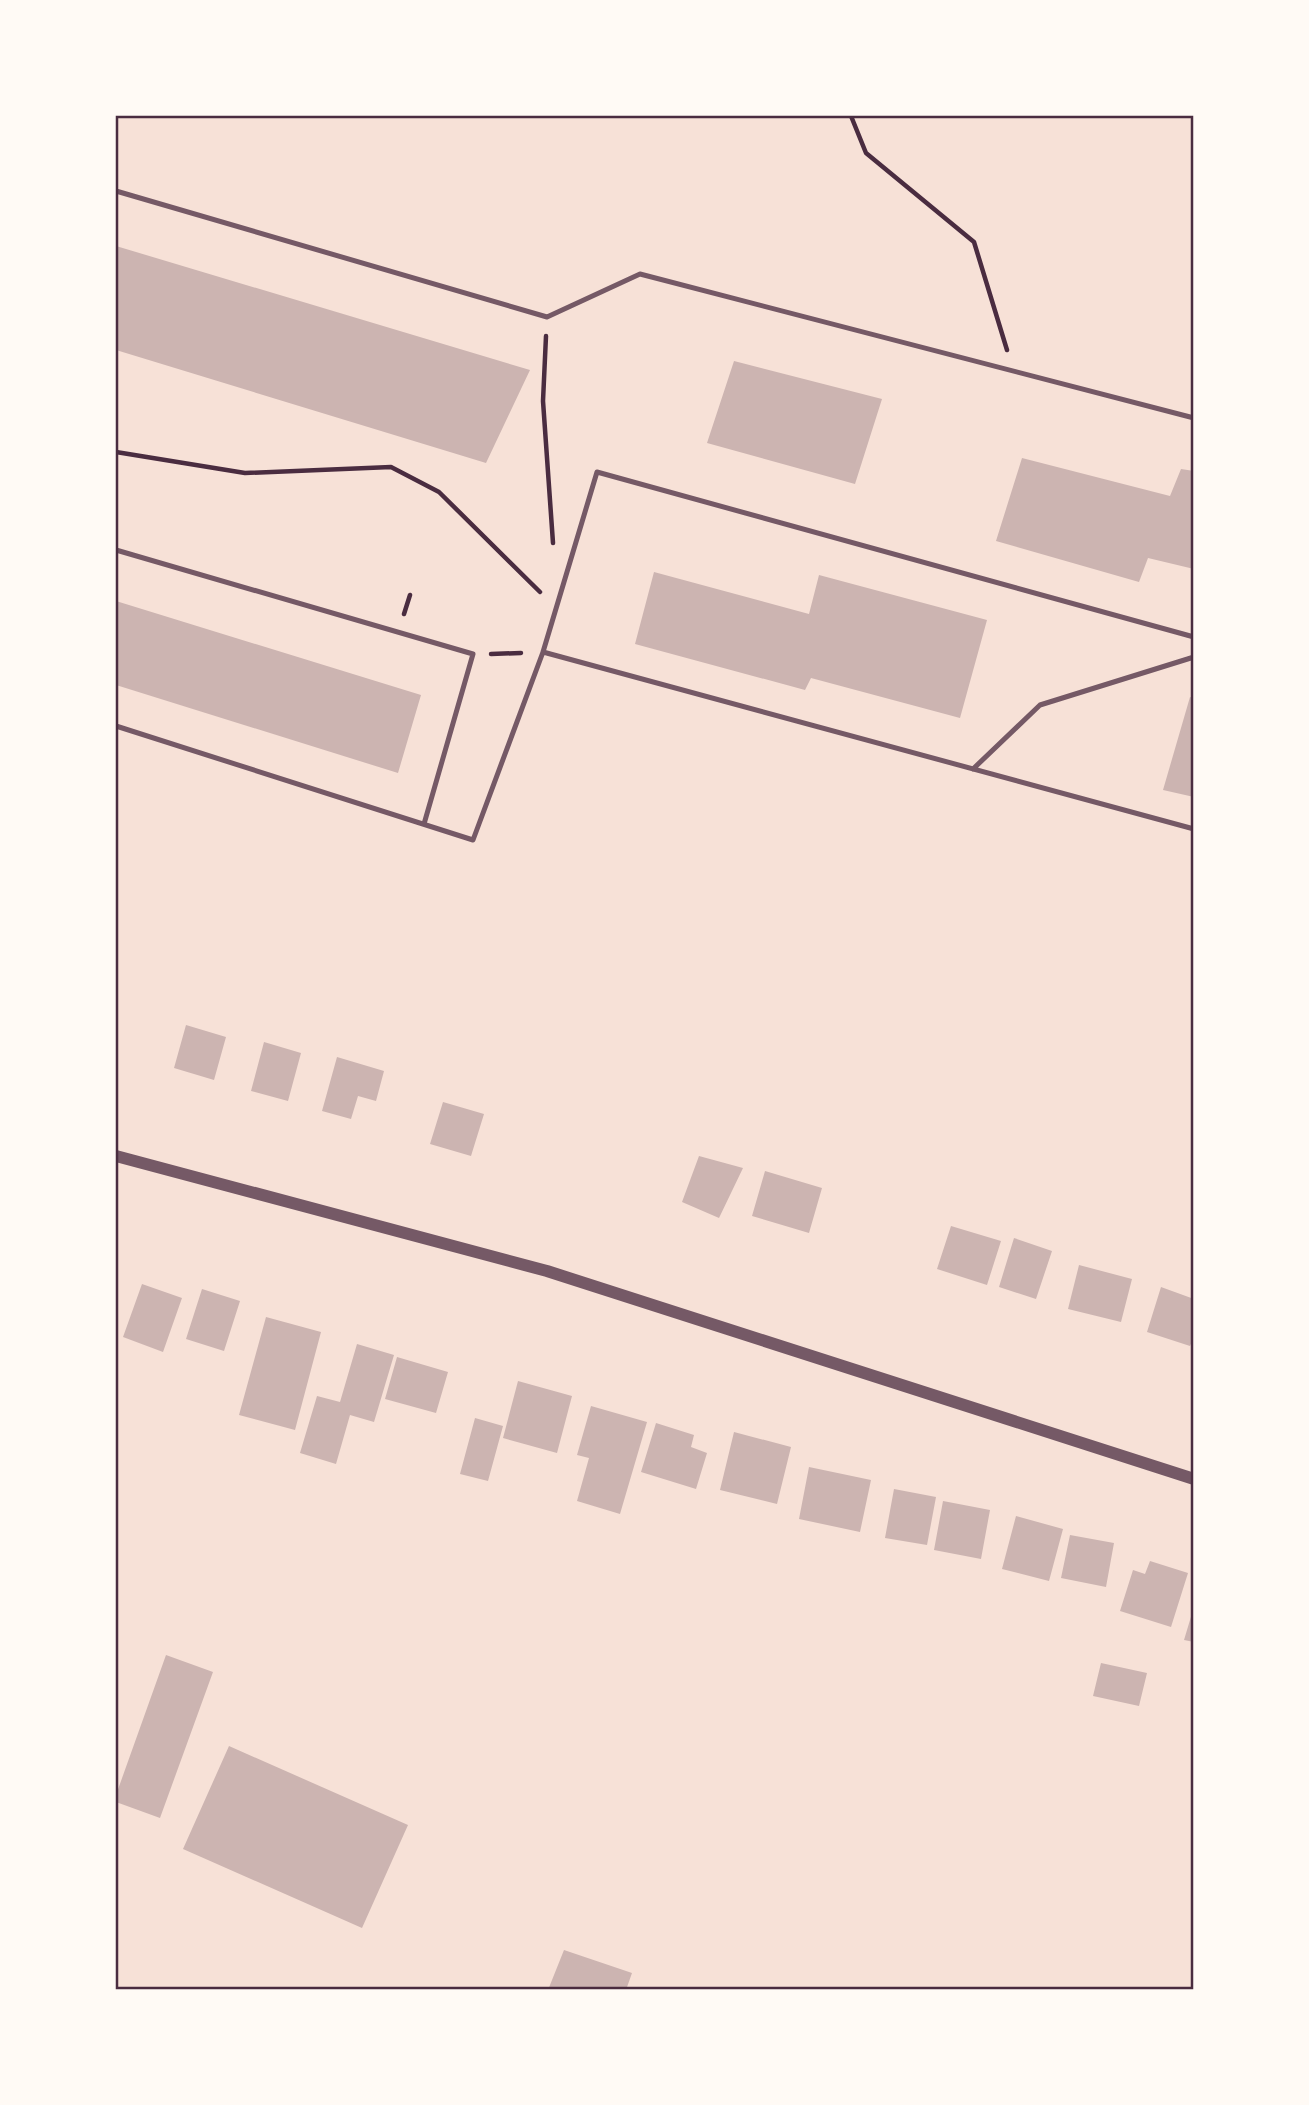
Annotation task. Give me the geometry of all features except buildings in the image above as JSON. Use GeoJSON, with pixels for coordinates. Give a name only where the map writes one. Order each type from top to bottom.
{"type":"FeatureCollection","features":[{"type":"Feature","properties":{"kind":"street"},"geometry":{"type":"LineString","coordinates":[[116,1156],[547,1272],[1194,1479]]}},
{"type":"Feature","properties":{"kind":"lane"},"geometry":{"type":"LineString","coordinates":[[116,191],[547,317],[640,274],[1194,418]]}},
{"type":"Feature","properties":{"kind":"lane"},"geometry":{"type":"LineString","coordinates":[[116,726],[473,840],[543,652],[597,472],[1194,637]]}},
{"type":"Feature","properties":{"kind":"lane"},"geometry":{"type":"LineString","coordinates":[[116,550],[473,654],[424,824]]}},
{"type":"Feature","properties":{"kind":"lane"},"geometry":{"type":"LineString","coordinates":[[543,652],[1194,829]]}},
{"type":"Feature","properties":{"kind":"lane"},"geometry":{"type":"LineString","coordinates":[[973,769],[1040,705],[1194,657]]}},
{"type":"Feature","properties":{"kind":"path"},"geometry":{"type":"LineString","coordinates":[[851,116],[866,153],[974,242],[1014,371]]}},
{"type":"Feature","properties":{"kind":"path"},"geometry":{"type":"LineString","coordinates":[[547,317],[543,401],[553,552]]}},
{"type":"Feature","properties":{"kind":"path"},"geometry":{"type":"LineString","coordinates":[[116,452],[245,473],[391,467],[439,492],[555,607]]}},
{"type":"Feature","properties":{"kind":"path"},"geometry":{"type":"LineString","coordinates":[[473,654],[543,652]]}}]}
